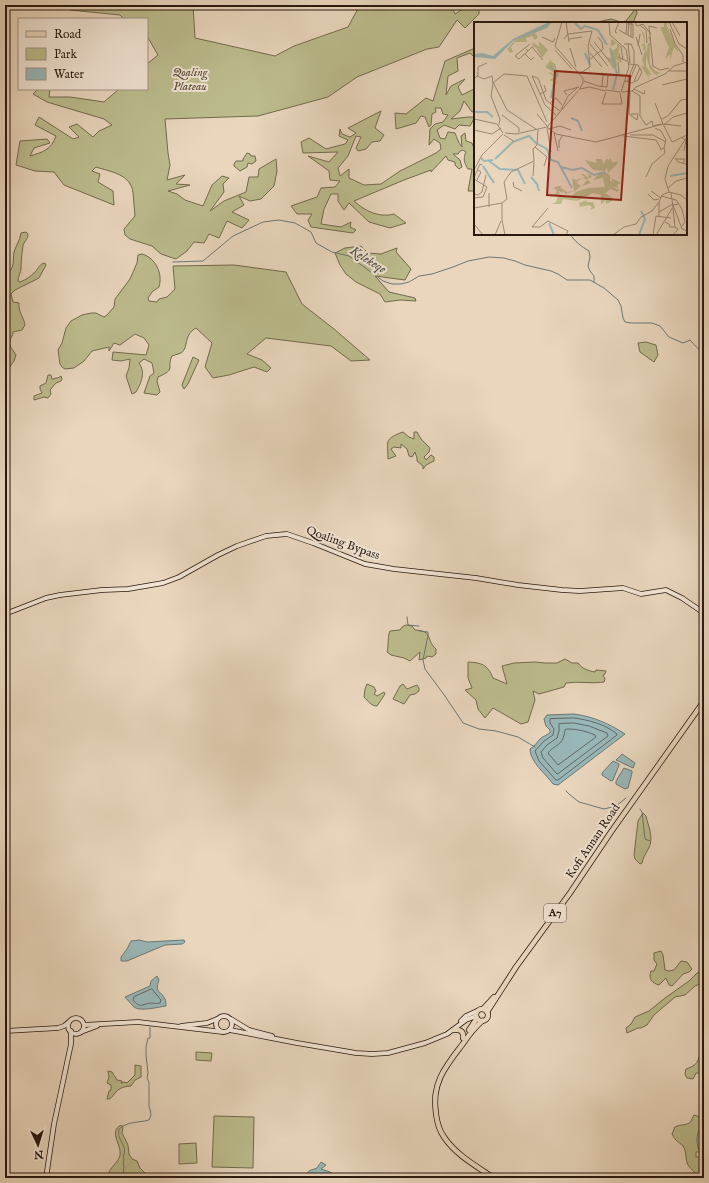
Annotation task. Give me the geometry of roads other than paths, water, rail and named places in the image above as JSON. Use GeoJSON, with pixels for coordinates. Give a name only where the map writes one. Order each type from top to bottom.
{"type":"FeatureCollection","features":[{"type":"Feature","properties":{"kind":"main road","name":"Qoaling Bypass"},"geometry":{"type":"LineString","coordinates":[[5,614],[46,598],[60,595],[102,590],[128,589],[163,583],[179,577],[237,546],[276,534],[287,534],[300,538],[365,564],[394,569],[476,578],[523,586],[562,590],[580,591],[623,588],[642,594],[663,590],[677,595],[704,613]]}},
{"type":"Feature","properties":{"kind":"main road","name":"Kofi Annan Road"},"geometry":{"type":"LineString","coordinates":[[485,1010],[570,893],[704,700]]}},
{"type":"Feature","properties":{"kind":"main road"},"geometry":{"type":"LineString","coordinates":[[84,1025],[138,1022],[223,1032],[230,1030],[356,1053],[372,1054],[388,1053],[425,1043],[447,1034],[466,1020],[476,1015],[480,1009],[485,1010]]}},
{"type":"Feature","properties":{"kind":"main road","name":"A7"},"geometry":{"type":"LineString","coordinates":[[485,1010],[487,1018],[475,1027],[444,1070],[437,1085],[434,1101],[437,1121],[444,1137],[463,1157],[494,1178]]}},
{"type":"Feature","properties":{"kind":"main road"},"geometry":{"type":"LineString","coordinates":[[476,1015],[482,1021]]}},
{"type":"Feature","properties":{"kind":"main road"},"geometry":{"type":"LineString","coordinates":[[419,1044],[446,1031],[466,1016],[476,1015]]}},
{"type":"Feature","properties":{"kind":"main road","name":"A7"},"geometry":{"type":"LineString","coordinates":[[455,1053],[476,1015]]}},
{"type":"Feature","properties":{"kind":"main road"},"geometry":{"type":"LineString","coordinates":[[168,1026],[207,1023],[223,1016],[228,1016],[249,1030],[282,1038],[291,1042]]}},
{"type":"Feature","properties":{"kind":"main road"},"geometry":{"type":"LineString","coordinates":[[5,1031],[58,1028],[64,1026],[73,1019],[78,1018],[82,1020],[84,1029],[71,1044]]}},
{"type":"Feature","properties":{"kind":"main road"},"geometry":{"type":"LineString","coordinates":[[217,1019],[217,1027],[223,1032]]}},
{"type":"Feature","properties":{"kind":"main road"},"geometry":{"type":"LineString","coordinates":[[230,1030],[232,1026],[231,1019]]}},
{"type":"Feature","properties":{"kind":"main road"},"geometry":{"type":"LineString","coordinates":[[46,1178],[54,1124],[71,1044],[70,1031],[68,1028],[69,1022]]}},
{"type":"Feature","properties":{"kind":"main road"},"geometry":{"type":"LineString","coordinates":[[58,1028],[70,1031],[74,1034],[104,1024]]}},
{"type":"Feature","properties":{"kind":"main road"},"geometry":{"type":"LineString","coordinates":[[453,1030],[462,1031],[463,1038]]}},
{"type":"Feature","properties":{"kind":"water"},"geometry":{"type":"Polygon","coordinates":[[[574,714],[601,721],[625,734],[558,785],[553,784],[535,763],[530,749],[541,738],[550,733],[544,719],[547,715],[574,714]]]}},
{"type":"Feature","properties":{"kind":"water"},"geometry":{"type":"Polygon","coordinates":[[[622,754],[635,763],[633,768],[616,760],[622,754]]]}},
{"type":"Feature","properties":{"kind":"water"},"geometry":{"type":"Polygon","coordinates":[[[613,761],[619,765],[613,780],[611,781],[602,775],[602,773],[613,761]]]}},
{"type":"Feature","properties":{"kind":"water"},"geometry":{"type":"Polygon","coordinates":[[[624,768],[632,771],[628,788],[625,789],[616,784],[616,781],[624,768]]]}},
{"type":"Feature","properties":{"kind":"water"},"geometry":{"type":"Polygon","coordinates":[[[139,940],[147,942],[184,940],[185,942],[182,944],[165,945],[127,961],[121,961],[121,957],[131,941],[139,940]]]}},
{"type":"Feature","properties":{"kind":"water"},"geometry":{"type":"Polygon","coordinates":[[[157,976],[159,980],[157,988],[165,999],[166,1006],[145,1009],[134,1007],[125,997],[150,986],[151,981],[157,976]]]}},
{"type":"Feature","properties":{"kind":"water"},"geometry":{"type":"Polygon","coordinates":[[[321,1162],[326,1165],[321,1169],[330,1172],[339,1178],[306,1178],[309,1171],[317,1168],[321,1162]]]}},
{"type":"Feature","properties":{"kind":"waterway","name":"Kelekeqe"},"geometry":{"type":"LineString","coordinates":[[173,262],[203,261],[233,236],[263,222],[279,220],[295,223],[311,232],[316,243],[332,252],[349,256],[383,281],[392,284],[409,282],[419,276],[432,274],[468,261],[489,257],[504,258],[551,271],[567,280],[590,280],[604,288],[618,300],[625,322],[652,323],[660,326],[669,337],[683,343],[690,340],[700,350],[704,358]]}},
{"type":"Feature","properties":{"kind":"waterway","name":"Kelekeqe"},"geometry":{"type":"LineString","coordinates":[[571,235],[578,244],[589,251],[590,257],[588,266],[594,276],[594,282]]}},
{"type":"Feature","properties":{"kind":"waterway"},"geometry":{"type":"LineString","coordinates":[[407,617],[408,625],[419,626]]}},
{"type":"Feature","properties":{"kind":"waterway"},"geometry":{"type":"LineString","coordinates":[[419,631],[428,632],[423,660],[425,669],[463,723],[479,729],[496,731],[518,737],[535,747]]}},
{"type":"Feature","properties":{"kind":"waterway"},"geometry":{"type":"LineString","coordinates":[[566,791],[579,802],[604,809],[616,806],[626,798]]}},
{"type":"Feature","properties":{"kind":"waterway"},"geometry":{"type":"LineString","coordinates":[[640,809],[642,812],[645,839],[650,841]]}},
{"type":"Feature","properties":{"kind":"waterway"},"geometry":{"type":"LineString","coordinates":[[123,1178],[124,1146],[119,1137],[119,1129],[130,1123],[149,1120],[151,1115],[149,1107],[149,1083],[147,1078],[148,1073],[146,1055],[148,1038],[150,1038],[150,1027]]}},
{"type":"Feature","properties":{"kind":"waterway"},"geometry":{"type":"LineString","coordinates":[[704,1122],[698,1132],[697,1137],[699,1150],[704,1160]]}},
{"type":"Feature","properties":{"kind":"park label","name":"Qoaling Plateau"},"geometry":{"type":"Point","coordinates":[190,79]}}]}
